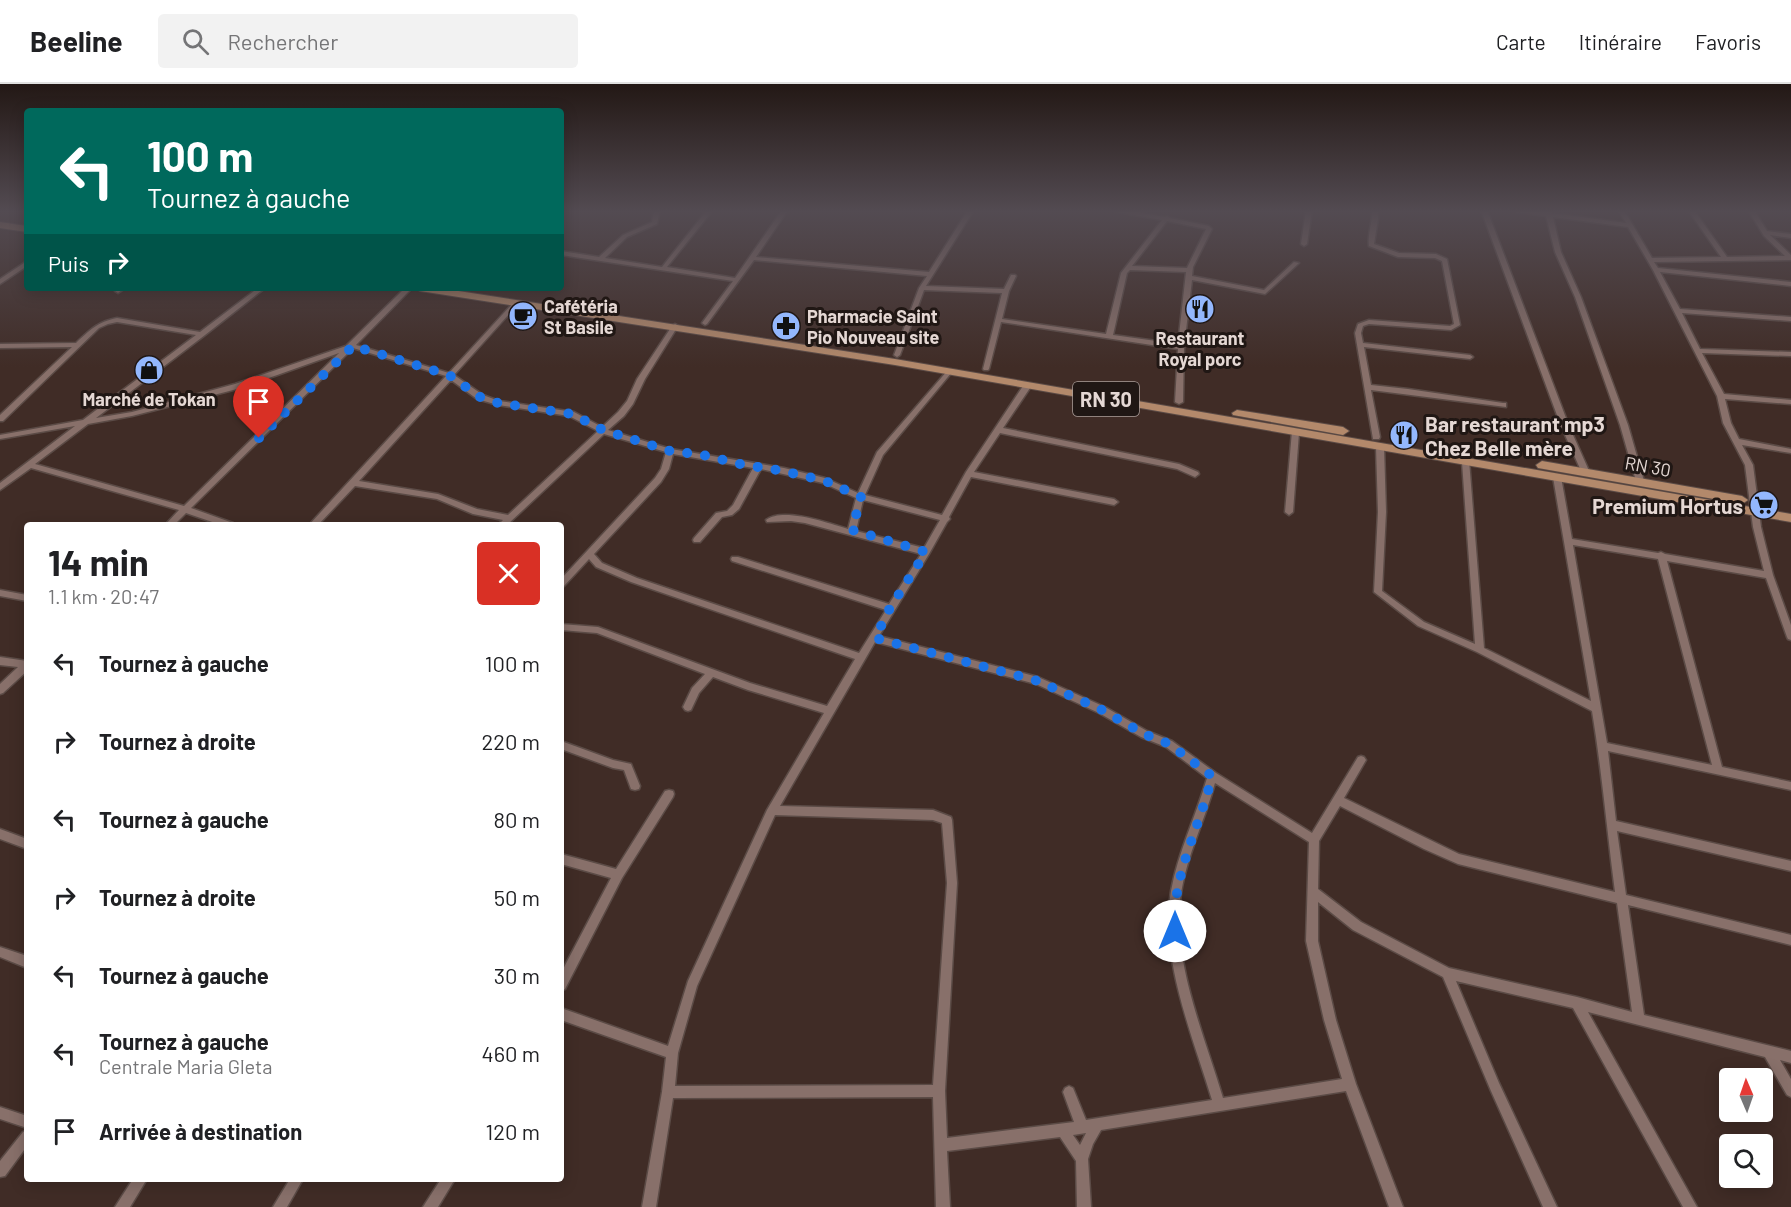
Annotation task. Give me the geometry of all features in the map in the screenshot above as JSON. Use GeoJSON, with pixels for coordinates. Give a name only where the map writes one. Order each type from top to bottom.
{"type":"FeatureCollection","features":[{"type":"Feature","properties":{"kind":"main road","name":"RN 30"},"geometry":{"type":"LineString","coordinates":[[439,291],[675,326],[950,371],[1295,433],[1378,442],[1640,481],[1755,507],[1791,518]]}},
{"type":"Feature","properties":{"kind":"main road","name":"RN 30"},"geometry":{"type":"LineString","coordinates":[[490,291],[705,323],[1179,402],[1466,462],[1755,507],[1791,509]]}},
{"type":"Feature","properties":{"kind":"street"},"geometry":{"type":"LineString","coordinates":[[624,262],[737,280]]}},
{"type":"Feature","properties":{"kind":"street"},"geometry":{"type":"LineString","coordinates":[[663,268],[668,262]]}},
{"type":"Feature","properties":{"kind":"street"},"geometry":{"type":"LineString","coordinates":[[705,323],[749,262]]}},
{"type":"Feature","properties":{"kind":"street"},"geometry":{"type":"LineString","coordinates":[[801,262],[931,274]]}},
{"type":"Feature","properties":{"kind":"street"},"geometry":{"type":"LineString","coordinates":[[897,355],[922,288],[938,262]]}},
{"type":"Feature","properties":{"kind":"street"},"geometry":{"type":"LineString","coordinates":[[1109,336],[1127,268],[1131,262]]}},
{"type":"Feature","properties":{"kind":"street"},"geometry":{"type":"LineString","coordinates":[[1179,402],[1181,347],[1191,262]]}},
{"type":"Feature","properties":{"kind":"street"},"geometry":{"type":"LineString","coordinates":[[1445,262],[1457,326],[1451,328],[1369,322],[1360,325],[1360,345],[1378,442],[1382,512],[1378,592],[1421,624],[1480,650],[1597,709]]}},
{"type":"Feature","properties":{"kind":"street"},"geometry":{"type":"LineString","coordinates":[[1504,262],[1565,426],[1586,473]]}},
{"type":"Feature","properties":{"kind":"street"},"geometry":{"type":"LineString","coordinates":[[1563,262],[1578,297],[1624,425],[1640,481]]}},
{"type":"Feature","properties":{"kind":"street"},"geometry":{"type":"LineString","coordinates":[[1651,262],[1721,396],[1727,423],[1749,465],[1769,575],[1791,637]]}},
{"type":"Feature","properties":{"kind":"street"},"geometry":{"type":"LineString","coordinates":[[1127,268],[1189,274],[1265,292],[1296,263]]}},
{"type":"Feature","properties":{"kind":"street"},"geometry":{"type":"LineString","coordinates":[[0,282],[24,265]]}},
{"type":"Feature","properties":{"kind":"street"},"geometry":{"type":"LineString","coordinates":[[1656,270],[1791,284]]}},
{"type":"Feature","properties":{"kind":"street"},"geometry":{"type":"LineString","coordinates":[[986,369],[1006,291],[1013,276]]}},
{"type":"Feature","properties":{"kind":"street"},"geometry":{"type":"LineString","coordinates":[[922,288],[1006,291]]}},
{"type":"Feature","properties":{"kind":"street"},"geometry":{"type":"LineString","coordinates":[[0,487],[258,291]]}},
{"type":"Feature","properties":{"kind":"street"},"geometry":{"type":"LineString","coordinates":[[172,522],[407,291]]}},
{"type":"Feature","properties":{"kind":"street"},"geometry":{"type":"LineString","coordinates":[[316,522],[516,303]]}},
{"type":"Feature","properties":{"kind":"street"},"geometry":{"type":"LineString","coordinates":[[1677,311],[1791,319]]}},
{"type":"Feature","properties":{"kind":"street"},"geometry":{"type":"LineString","coordinates":[[0,419],[97,327],[106,322],[117,320],[203,334]]}},
{"type":"Feature","properties":{"kind":"street"},"geometry":{"type":"LineString","coordinates":[[998,320],[1181,347]]}},
{"type":"Feature","properties":{"kind":"street"},"geometry":{"type":"LineString","coordinates":[[505,522],[630,402],[641,379],[675,326]]}},
{"type":"Feature","properties":{"kind":"street"},"geometry":{"type":"LineString","coordinates":[[0,346],[78,345]]}},
{"type":"Feature","properties":{"kind":"street"},"geometry":{"type":"LineString","coordinates":[[1360,345],[1470,357]]}},
{"type":"Feature","properties":{"kind":"street"},"geometry":{"type":"LineString","coordinates":[[0,354],[9,346]]}},
{"type":"Feature","properties":{"kind":"street"},"geometry":{"type":"LineString","coordinates":[[0,437],[132,414],[238,386],[353,346],[449,375],[480,397],[516,407],[572,414],[603,430],[670,451],[703,455],[825,481],[861,497],[946,519]]}},
{"type":"Feature","properties":{"kind":"street"},"geometry":{"type":"LineString","coordinates":[[1696,351],[1791,354]]}},
{"type":"Feature","properties":{"kind":"street"},"geometry":{"type":"LineString","coordinates":[[852,530],[861,497],[880,454],[950,371]]}},
{"type":"Feature","properties":{"kind":"street"},"geometry":{"type":"LineString","coordinates":[[649,1207],[668,1092],[672,1053],[692,985],[772,810],[861,657],[875,638],[890,608],[946,519],[969,474],[1028,385]]}},
{"type":"Feature","properties":{"kind":"street"},"geometry":{"type":"LineString","coordinates":[[1368,387],[1503,405]]}},
{"type":"Feature","properties":{"kind":"street"},"geometry":{"type":"LineString","coordinates":[[1721,396],[1791,402]]}},
{"type":"Feature","properties":{"kind":"street"},"geometry":{"type":"LineString","coordinates":[[999,430],[1179,467],[1195,474]]}},
{"type":"Feature","properties":{"kind":"street"},"geometry":{"type":"LineString","coordinates":[[1289,512],[1295,433]]}},
{"type":"Feature","properties":{"kind":"street"},"geometry":{"type":"LineString","coordinates":[[1736,441],[1791,451]]}},
{"type":"Feature","properties":{"kind":"street"},"geometry":{"type":"LineString","coordinates":[[564,579],[658,480],[665,469],[670,451]]}},
{"type":"Feature","properties":{"kind":"street"},"geometry":{"type":"LineString","coordinates":[[1466,462],[1480,650]]}},
{"type":"Feature","properties":{"kind":"street"},"geometry":{"type":"LineString","coordinates":[[30,465],[221,522]]}},
{"type":"Feature","properties":{"kind":"street"},"geometry":{"type":"LineString","coordinates":[[697,540],[719,515],[729,513],[736,507],[758,467]]}},
{"type":"Feature","properties":{"kind":"street"},"geometry":{"type":"LineString","coordinates":[[969,474],[1114,502]]}},
{"type":"Feature","properties":{"kind":"street"},"geometry":{"type":"LineString","coordinates":[[1557,477],[1603,746],[1611,825],[1639,1020]]}},
{"type":"Feature","properties":{"kind":"street"},"geometry":{"type":"LineString","coordinates":[[352,483],[438,497],[476,512],[510,518]]}},
{"type":"Feature","properties":{"kind":"street"},"geometry":{"type":"LineString","coordinates":[[770,520],[791,518],[852,530],[926,552]]}},
{"type":"Feature","properties":{"kind":"street"},"geometry":{"type":"LineString","coordinates":[[1569,542],[1661,555],[1769,575]]}},
{"type":"Feature","properties":{"kind":"street"},"geometry":{"type":"LineString","coordinates":[[590,554],[599,565],[634,580],[861,657]]}},
{"type":"Feature","properties":{"kind":"street"},"geometry":{"type":"LineString","coordinates":[[1661,555],[1718,769]]}},
{"type":"Feature","properties":{"kind":"street"},"geometry":{"type":"LineString","coordinates":[[735,559],[890,608]]}},
{"type":"Feature","properties":{"kind":"street"},"geometry":{"type":"LineString","coordinates":[[0,593],[24,597]]}},
{"type":"Feature","properties":{"kind":"street"},"geometry":{"type":"LineString","coordinates":[[564,627],[598,630],[711,673],[830,711]]}},
{"type":"Feature","properties":{"kind":"street"},"geometry":{"type":"LineString","coordinates":[[875,638],[1038,681],[1102,710],[1144,734],[1169,744],[1212,776],[1314,840]]}},
{"type":"Feature","properties":{"kind":"street"},"geometry":{"type":"LineString","coordinates":[[0,661],[24,665]]}},
{"type":"Feature","properties":{"kind":"street"},"geometry":{"type":"LineString","coordinates":[[0,690],[24,668]]}},
{"type":"Feature","properties":{"kind":"street"},"geometry":{"type":"LineString","coordinates":[[688,707],[695,691],[711,673]]}},
{"type":"Feature","properties":{"kind":"street"},"geometry":{"type":"LineString","coordinates":[[564,746],[612,764],[628,767],[635,786]]}},
{"type":"Feature","properties":{"kind":"street"},"geometry":{"type":"LineString","coordinates":[[1603,746],[1791,786]]}},
{"type":"Feature","properties":{"kind":"street"},"geometry":{"type":"LineString","coordinates":[[1361,760],[1314,840],[1312,941],[1350,1084],[1396,1207]]}},
{"type":"Feature","properties":{"kind":"street"},"geometry":{"type":"LineString","coordinates":[[1212,776],[1180,873],[1173,909],[1177,953],[1219,1104]]}},
{"type":"Feature","properties":{"kind":"street"},"geometry":{"type":"LineString","coordinates":[[564,979],[618,876],[669,794]]}},
{"type":"Feature","properties":{"kind":"street"},"geometry":{"type":"LineString","coordinates":[[1338,800],[1418,842],[1458,859],[1791,940]]}},
{"type":"Feature","properties":{"kind":"street"},"geometry":{"type":"LineString","coordinates":[[772,810],[933,815],[947,820],[952,883],[939,1091],[943,1207]]}},
{"type":"Feature","properties":{"kind":"street"},"geometry":{"type":"LineString","coordinates":[[1611,825],[1791,866]]}},
{"type":"Feature","properties":{"kind":"street"},"geometry":{"type":"LineString","coordinates":[[0,834],[24,843]]}},
{"type":"Feature","properties":{"kind":"street"},"geometry":{"type":"LineString","coordinates":[[564,860],[618,876]]}},
{"type":"Feature","properties":{"kind":"street"},"geometry":{"type":"LineString","coordinates":[[1313,891],[1357,926],[1448,973],[1791,1057]]}},
{"type":"Feature","properties":{"kind":"street"},"geometry":{"type":"LineString","coordinates":[[0,952],[24,961]]}},
{"type":"Feature","properties":{"kind":"street"},"geometry":{"type":"LineString","coordinates":[[1448,973],[1495,1087],[1550,1207]]}},
{"type":"Feature","properties":{"kind":"street"},"geometry":{"type":"LineString","coordinates":[[1577,1003],[1690,1207]]}},
{"type":"Feature","properties":{"kind":"street"},"geometry":{"type":"LineString","coordinates":[[564,1015],[672,1053]]}},
{"type":"Feature","properties":{"kind":"street"},"geometry":{"type":"LineString","coordinates":[[1768,1051],[1791,1091]]}},
{"type":"Feature","properties":{"kind":"street"},"geometry":{"type":"LineString","coordinates":[[942,1145],[1097,1125],[1350,1084]]}},
{"type":"Feature","properties":{"kind":"street"},"geometry":{"type":"LineString","coordinates":[[668,1092],[939,1091]]}},
{"type":"Feature","properties":{"kind":"street"},"geometry":{"type":"LineString","coordinates":[[1069,1092],[1082,1127]]}},
{"type":"Feature","properties":{"kind":"street"},"geometry":{"type":"LineString","coordinates":[[0,1113],[24,1121]]}},
{"type":"Feature","properties":{"kind":"street"},"geometry":{"type":"LineString","coordinates":[[1084,1207],[1082,1159],[1097,1125]]}},
{"type":"Feature","properties":{"kind":"street"},"geometry":{"type":"LineString","coordinates":[[1063,1130],[1082,1159]]}},
{"type":"Feature","properties":{"kind":"street"},"geometry":{"type":"LineString","coordinates":[[0,1171],[24,1140]]}},
{"type":"Feature","properties":{"kind":"street"},"geometry":{"type":"LineString","coordinates":[[122,1207],[139,1182]]}},
{"type":"Feature","properties":{"kind":"street"},"geometry":{"type":"LineString","coordinates":[[280,1207],[295,1182]]}},
{"type":"Feature","properties":{"kind":"street"},"geometry":{"type":"LineString","coordinates":[[430,1207],[447,1182]]}},
{"type":"Feature","properties":{"kind":"place","name":"Restaurant Royal porc"},"geometry":{"type":"Point","coordinates":[1200,309]}},
{"type":"Feature","properties":{"kind":"place","name":"Cafétéria St Basile"},"geometry":{"type":"Point","coordinates":[523,316]}},
{"type":"Feature","properties":{"kind":"place","name":"Pharmacie Saint Pio Nouveau site"},"geometry":{"type":"Point","coordinates":[786,326]}},
{"type":"Feature","properties":{"kind":"place","name":"Marché de Tokan"},"geometry":{"type":"Point","coordinates":[149,370]}},
{"type":"Feature","properties":{"kind":"place","name":"Bar restaurant mp3 Chez Belle mère"},"geometry":{"type":"Point","coordinates":[1404,435]}},
{"type":"Feature","properties":{"kind":"place","name":"Premium Hortus"},"geometry":{"type":"Point","coordinates":[1764,505]}},
{"type":"Feature","properties":{"kind":"route"},"geometry":{"type":"LineString","coordinates":[[259,438],[353,346],[449,375],[480,397],[498,403],[572,414],[603,430],[670,451],[703,455],[825,481],[861,497],[852,530],[926,552],[890,608],[875,638],[1038,681],[1102,710],[1144,734],[1169,744],[1212,776],[1209,791],[1180,873],[1173,909],[1175,931]]}}]}
